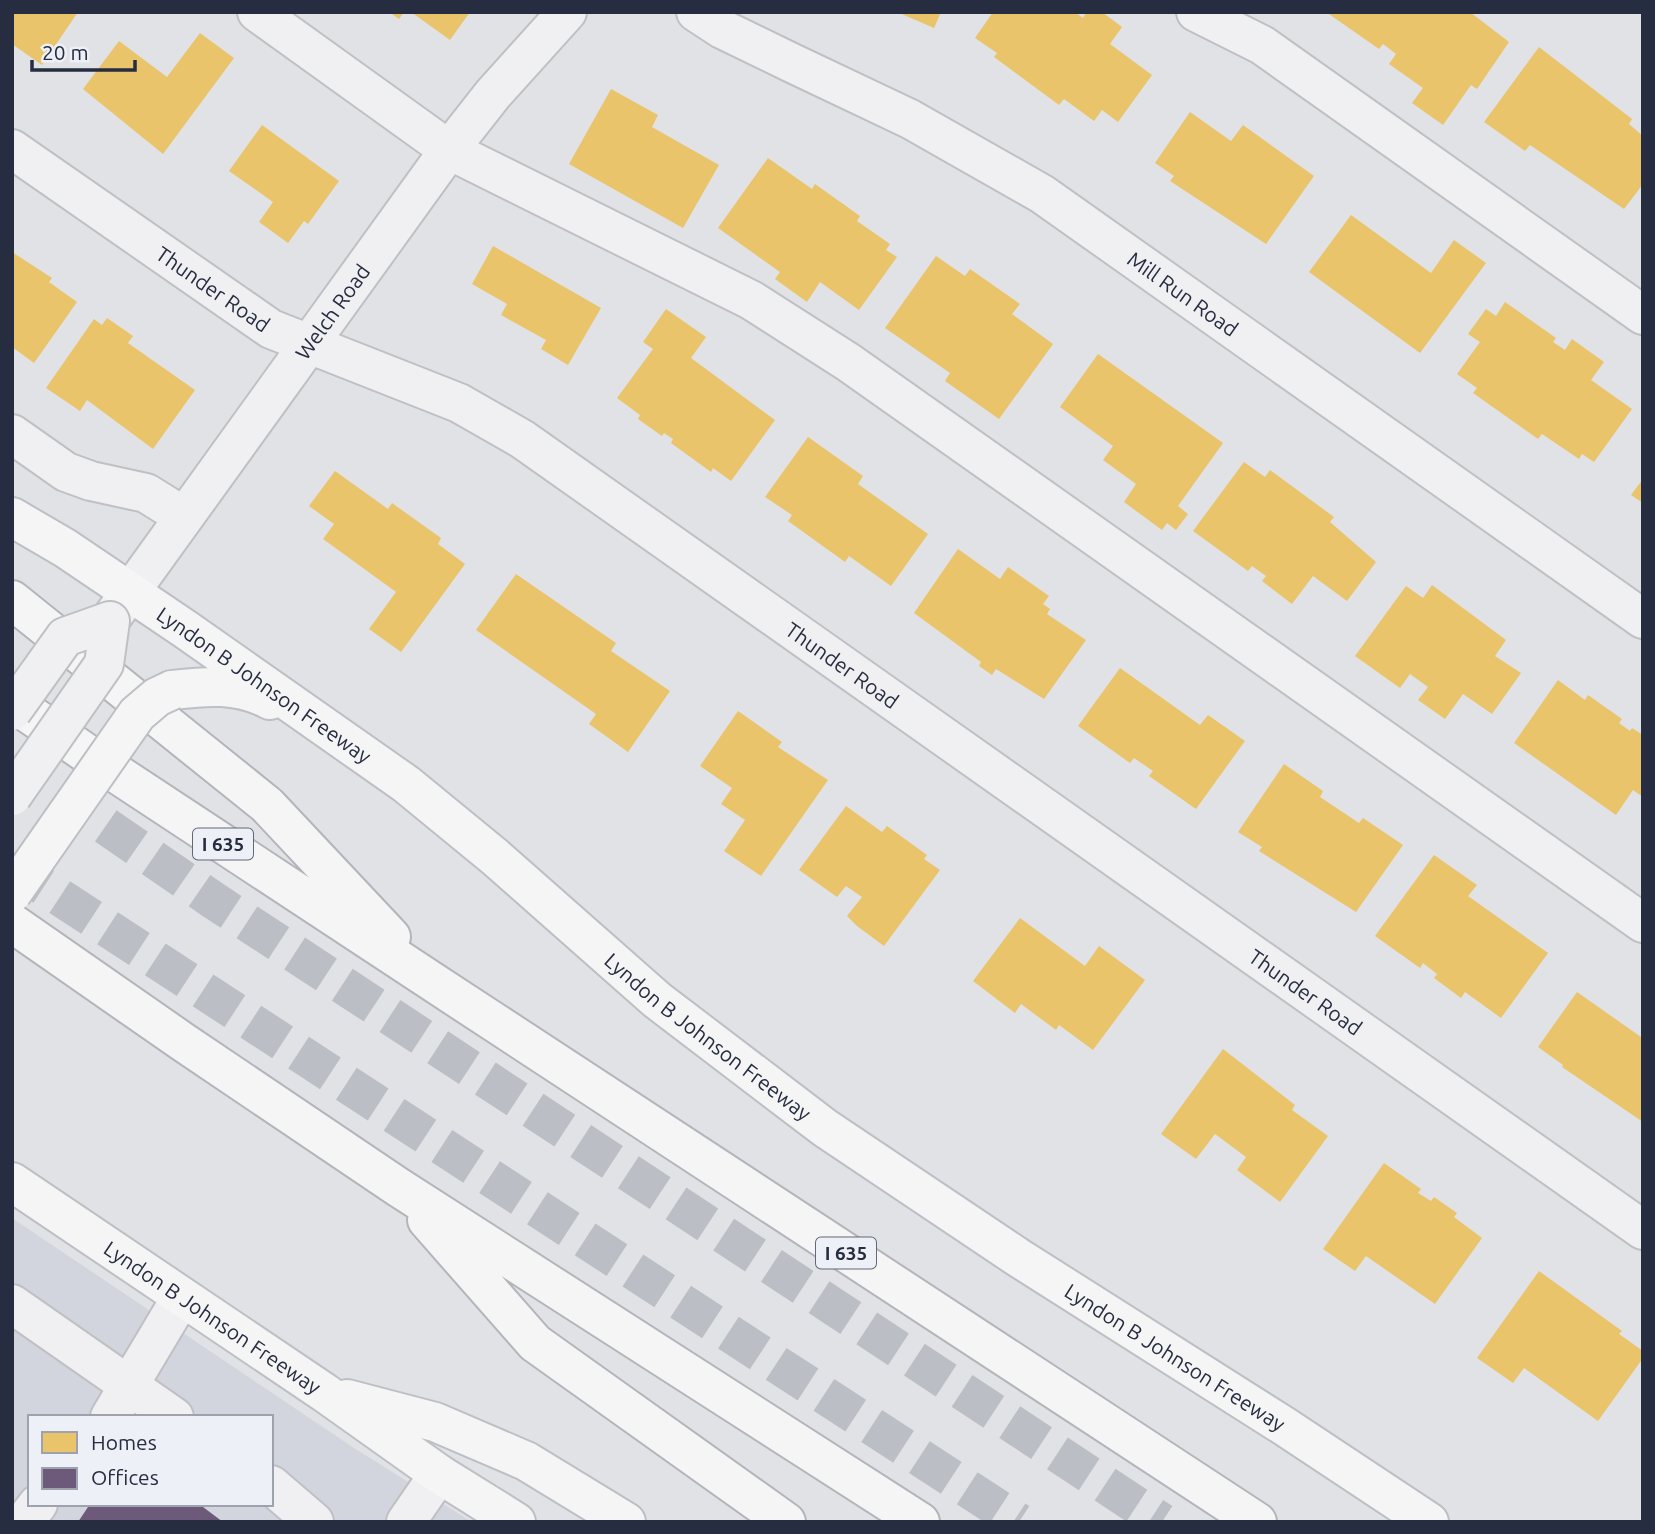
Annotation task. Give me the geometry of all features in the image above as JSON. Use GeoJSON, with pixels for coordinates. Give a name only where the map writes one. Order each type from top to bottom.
{"type":"FeatureCollection","features":[{"type":"Feature","properties":{"kind":"main road","name":"Lyndon B Johnson Freeway"},"geometry":{"type":"LineString","coordinates":[[12,517],[120,607],[323,725],[406,784],[657,1000],[825,1128],[1010,1252],[1284,1426],[1429,1522]]}},
{"type":"Feature","properties":{"kind":"main road"},"geometry":{"type":"LineString","coordinates":[[12,600],[267,805],[436,984]]}},
{"type":"Feature","properties":{"kind":"main road"},"geometry":{"type":"LineString","coordinates":[[12,893],[137,714],[157,697],[172,691],[213,685],[255,692],[323,725]]}},
{"type":"Feature","properties":{"kind":"main road","name":"I 635"},"geometry":{"type":"LineString","coordinates":[[12,702],[436,984],[1257,1522]]}},
{"type":"Feature","properties":{"kind":"main road"},"geometry":{"type":"LineString","coordinates":[[12,923],[398,1187],[920,1522]]}},
{"type":"Feature","properties":{"kind":"main road","name":"Lyndon B Johnson Freeway"},"geometry":{"type":"LineString","coordinates":[[12,1182],[325,1393],[439,1474],[516,1522]]}},
{"type":"Feature","properties":{"kind":"main road"},"geometry":{"type":"LineString","coordinates":[[398,1187],[535,1343],[786,1522]]}},
{"type":"Feature","properties":{"kind":"main road"},"geometry":{"type":"LineString","coordinates":[[325,1393],[435,1422],[526,1461],[626,1522]]}},
{"type":"Feature","properties":{"kind":"street"},"geometry":{"type":"LineString","coordinates":[[257,12],[449,150],[751,300],[848,362],[1643,922]]}},
{"type":"Feature","properties":{"kind":"street","name":"Welch Road"},"geometry":{"type":"LineString","coordinates":[[12,796],[104,664],[120,607],[183,516],[449,150],[494,93],[567,12]]}},
{"type":"Feature","properties":{"kind":"street","name":"Mill Run Road"},"geometry":{"type":"LineString","coordinates":[[696,12],[722,29],[792,64],[910,119],[1042,194],[1643,619]]}},
{"type":"Feature","properties":{"kind":"street"},"geometry":{"type":"LineString","coordinates":[[1196,12],[1262,45],[1643,315]]}},
{"type":"Feature","properties":{"kind":"street","name":"Thunder Road"},"geometry":{"type":"LineString","coordinates":[[12,149],[271,328],[459,403],[522,439],[1643,1230]]}},
{"type":"Feature","properties":{"kind":"street"},"geometry":{"type":"LineString","coordinates":[[12,434],[66,472],[91,481],[146,493],[183,516]]}},
{"type":"Feature","properties":{"kind":"street"},"geometry":{"type":"LineString","coordinates":[[12,711],[65,637],[120,607]]}},
{"type":"Feature","properties":{"kind":"street"},"geometry":{"type":"LineString","coordinates":[[120,1401],[181,1298]]}},
{"type":"Feature","properties":{"kind":"street"},"geometry":{"type":"LineString","coordinates":[[12,1304],[120,1401],[167,1415]]}},
{"type":"Feature","properties":{"kind":"street"},"geometry":{"type":"LineString","coordinates":[[406,1522],[439,1474]]}},
{"type":"Feature","properties":{"kind":"street"},"geometry":{"type":"LineString","coordinates":[[273,1487],[314,1522]]}},
{"type":"Feature","properties":{"kind":"street"},"geometry":{"type":"LineString","coordinates":[[24,1522],[36,1506]]}},
{"type":"Feature","properties":{"kind":"shaded area"},"geometry":{"type":"Polygon","coordinates":[[[12,1218],[354,1448],[472,1522],[12,1522],[12,1218]]]}},
{"type":"Feature","properties":{"kind":"building: Homes"},"geometry":{"type":"Polygon","coordinates":[[[12,12],[78,12],[42,65],[12,44],[12,12]]]}},
{"type":"Feature","properties":{"kind":"building: Homes"},"geometry":{"type":"Polygon","coordinates":[[[389,12],[404,12],[399,19],[389,12]]]}},
{"type":"Feature","properties":{"kind":"building: Homes"},"geometry":{"type":"Polygon","coordinates":[[[411,12],[470,12],[450,40],[411,12]]]}},
{"type":"Feature","properties":{"kind":"building: Homes"},"geometry":{"type":"Polygon","coordinates":[[[897,12],[941,12],[934,28],[897,12]]]}},
{"type":"Feature","properties":{"kind":"building: Homes"},"geometry":{"type":"Polygon","coordinates":[[[993,12],[1075,12],[1083,18],[1086,12],[1102,12],[1122,27],[1110,44],[1152,75],[1118,122],[1102,110],[1094,121],[1064,99],[1059,105],[994,57],[997,53],[975,38],[993,12]]]}},
{"type":"Feature","properties":{"kind":"building: Homes"},"geometry":{"type":"Polygon","coordinates":[[[1326,12],[1470,12],[1509,42],[1477,89],[1471,85],[1443,125],[1412,103],[1423,88],[1389,64],[1396,54],[1383,44],[1379,49],[1326,12]]]}},
{"type":"Feature","properties":{"kind":"building: Homes"},"geometry":{"type":"Polygon","coordinates":[[[200,33],[234,58],[163,154],[83,89],[119,41],[167,77],[200,33]]]}},
{"type":"Feature","properties":{"kind":"building: Homes"},"geometry":{"type":"Polygon","coordinates":[[[1539,47],[1632,119],[1629,124],[1643,136],[1643,184],[1624,209],[1530,145],[1525,151],[1484,122],[1539,47]]]}},
{"type":"Feature","properties":{"kind":"building: Homes"},"geometry":{"type":"Polygon","coordinates":[[[611,89],[658,115],[652,127],[719,165],[683,228],[569,164],[611,89]]]}},
{"type":"Feature","properties":{"kind":"building: Homes"},"geometry":{"type":"Polygon","coordinates":[[[1190,112],[1231,141],[1243,125],[1314,176],[1266,244],[1170,181],[1174,176],[1155,163],[1190,112]]]}},
{"type":"Feature","properties":{"kind":"building: Homes"},"geometry":{"type":"Polygon","coordinates":[[[262,125],[339,181],[308,224],[304,221],[288,243],[259,222],[273,202],[229,171],[262,125]]]}},
{"type":"Feature","properties":{"kind":"building: Homes"},"geometry":{"type":"Polygon","coordinates":[[[768,158],[812,189],[815,184],[860,216],[857,221],[890,244],[886,250],[897,257],[859,310],[820,282],[807,302],[775,279],[780,272],[718,228],[768,158]]]}},
{"type":"Feature","properties":{"kind":"building: Homes"},"geometry":{"type":"Polygon","coordinates":[[[1351,215],[1431,273],[1454,240],[1486,263],[1420,353],[1309,272],[1351,215]]]}},
{"type":"Feature","properties":{"kind":"building: Homes"},"geometry":{"type":"Polygon","coordinates":[[[493,246],[601,308],[568,365],[541,349],[546,340],[501,315],[507,304],[472,284],[493,246]]]}},
{"type":"Feature","properties":{"kind":"building: Homes"},"geometry":{"type":"Polygon","coordinates":[[[12,252],[52,278],[49,282],[77,302],[34,363],[12,347],[12,252]]]}},
{"type":"Feature","properties":{"kind":"building: Homes"},"geometry":{"type":"Polygon","coordinates":[[[936,256],[965,276],[970,269],[1020,304],[1012,314],[1053,344],[999,419],[945,381],[950,373],[885,328],[936,256]]]}},
{"type":"Feature","properties":{"kind":"building: Homes"},"geometry":{"type":"Polygon","coordinates":[[[1505,302],[1556,338],[1553,342],[1565,350],[1572,339],[1604,362],[1591,380],[1632,409],[1594,462],[1582,454],[1579,459],[1542,434],[1538,439],[1473,393],[1477,388],[1457,374],[1480,342],[1468,334],[1486,309],[1496,316],[1505,302]]]}},
{"type":"Feature","properties":{"kind":"building: Homes"},"geometry":{"type":"Polygon","coordinates":[[[666,309],[706,337],[691,358],[775,420],[731,481],[713,468],[711,472],[671,443],[673,439],[664,433],[662,436],[638,419],[640,415],[617,398],[653,349],[643,342],[666,309]]]}},
{"type":"Feature","properties":{"kind":"building: Homes"},"geometry":{"type":"Polygon","coordinates":[[[107,318],[133,336],[128,343],[195,390],[153,449],[87,400],[80,411],[46,388],[94,319],[102,325],[107,318]]]}},
{"type":"Feature","properties":{"kind":"building: Homes"},"geometry":{"type":"Polygon","coordinates":[[[1098,354],[1223,443],[1178,506],[1188,514],[1176,530],[1167,523],[1162,530],[1124,502],[1136,484],[1103,460],[1113,446],[1060,407],[1098,354]]]}},
{"type":"Feature","properties":{"kind":"building: Homes"},"geometry":{"type":"Polygon","coordinates":[[[808,437],[863,476],[858,484],[928,534],[891,586],[849,556],[845,562],[788,521],[792,515],[765,497],[808,437]]]}},
{"type":"Feature","properties":{"kind":"building: Homes"},"geometry":{"type":"Polygon","coordinates":[[[1244,462],[1265,477],[1270,470],[1334,517],[1330,522],[1376,562],[1347,601],[1313,576],[1292,604],[1262,581],[1266,576],[1252,566],[1248,571],[1193,531],[1244,462]]]}},
{"type":"Feature","properties":{"kind":"building: Homes"},"geometry":{"type":"Polygon","coordinates":[[[335,471],[388,509],[392,503],[441,538],[438,544],[465,564],[401,652],[369,629],[396,592],[323,539],[334,524],[309,506],[335,471]]]}},
{"type":"Feature","properties":{"kind":"building: Homes"},"geometry":{"type":"Polygon","coordinates":[[[1643,479],[1643,503],[1631,495],[1643,479]]]}},
{"type":"Feature","properties":{"kind":"building: Homes"},"geometry":{"type":"Polygon","coordinates":[[[958,549],[1000,579],[1008,567],[1049,596],[1043,604],[1050,609],[1047,614],[1086,640],[1044,699],[996,669],[992,675],[979,666],[981,662],[914,613],[958,549]]]}},
{"type":"Feature","properties":{"kind":"building: Homes"},"geometry":{"type":"Polygon","coordinates":[[[516,574],[616,643],[611,651],[670,691],[628,752],[589,724],[596,714],[476,630],[516,574]]]}},
{"type":"Feature","properties":{"kind":"building: Homes"},"geometry":{"type":"Polygon","coordinates":[[[1432,585],[1506,640],[1495,656],[1521,673],[1492,714],[1463,694],[1445,719],[1418,700],[1428,687],[1410,674],[1400,688],[1355,656],[1406,586],[1423,598],[1432,585]]]}},
{"type":"Feature","properties":{"kind":"building: Homes"},"geometry":{"type":"Polygon","coordinates":[[[1120,668],[1200,725],[1208,715],[1245,741],[1196,809],[1149,776],[1153,771],[1134,758],[1130,763],[1078,726],[1120,668]]]}},
{"type":"Feature","properties":{"kind":"building: Homes"},"geometry":{"type":"Polygon","coordinates":[[[1558,680],[1585,700],[1588,695],[1622,719],[1619,723],[1630,731],[1632,728],[1643,735],[1643,797],[1633,790],[1616,815],[1514,743],[1558,680]]]}},
{"type":"Feature","properties":{"kind":"building: Homes"},"geometry":{"type":"Polygon","coordinates":[[[738,711],[782,742],[778,747],[828,780],[761,876],[724,851],[745,820],[721,804],[732,788],[700,766],[738,711]]]}},
{"type":"Feature","properties":{"kind":"building: Homes"},"geometry":{"type":"Polygon","coordinates":[[[1284,764],[1323,791],[1320,797],[1359,823],[1363,818],[1403,845],[1356,912],[1259,851],[1262,847],[1238,832],[1284,764]]]}},
{"type":"Feature","properties":{"kind":"building: Homes"},"geometry":{"type":"Polygon","coordinates":[[[846,806],[882,832],[887,826],[927,855],[924,859],[940,870],[884,946],[847,916],[862,897],[846,886],[837,897],[799,870],[846,806]]]}},
{"type":"Feature","properties":{"kind":"building: Homes"},"geometry":{"type":"Polygon","coordinates":[[[1434,855],[1477,885],[1468,896],[1548,953],[1501,1018],[1465,992],[1461,998],[1434,978],[1437,974],[1423,963],[1420,968],[1375,936],[1434,855]]]}},
{"type":"Feature","properties":{"kind":"building: Homes"},"geometry":{"type":"Polygon","coordinates":[[[1020,918],[1085,966],[1099,946],[1145,980],[1093,1050],[1059,1025],[1056,1030],[1021,1004],[1015,1013],[973,981],[1020,918]]]}},
{"type":"Feature","properties":{"kind":"building: Homes"},"geometry":{"type":"Polygon","coordinates":[[[1577,992],[1641,1037],[1643,1035],[1643,1122],[1562,1067],[1563,1065],[1538,1047],[1577,992]]]}},
{"type":"Feature","properties":{"kind":"building: Homes"},"geometry":{"type":"Polygon","coordinates":[[[1223,1049],[1295,1105],[1292,1110],[1328,1136],[1280,1202],[1237,1170],[1246,1157],[1215,1134],[1196,1159],[1161,1134],[1223,1049]]]}},
{"type":"Feature","properties":{"kind":"building: Homes"},"geometry":{"type":"Polygon","coordinates":[[[1384,1163],[1421,1189],[1418,1193],[1431,1201],[1434,1197],[1457,1213],[1454,1217],[1482,1238],[1435,1304],[1366,1256],[1355,1271],[1323,1249],[1384,1163]]]}},
{"type":"Feature","properties":{"kind":"building: Homes"},"geometry":{"type":"Polygon","coordinates":[[[1539,1271],[1622,1331],[1619,1334],[1643,1351],[1643,1358],[1598,1421],[1524,1368],[1513,1383],[1477,1358],[1539,1271]]]}},
{"type":"Feature","properties":{"kind":"building: Offices"},"geometry":{"type":"Polygon","coordinates":[[[89,1506],[202,1506],[223,1522],[78,1522],[89,1506]]]}},
{"type":"Feature","properties":{"kind":"tunnel"},"geometry":{"type":"LineString","coordinates":[[12,761],[213,900],[1162,1522]]}},
{"type":"Feature","properties":{"kind":"tunnel"},"geometry":{"type":"LineString","coordinates":[[12,866],[1019,1522]]}}]}
